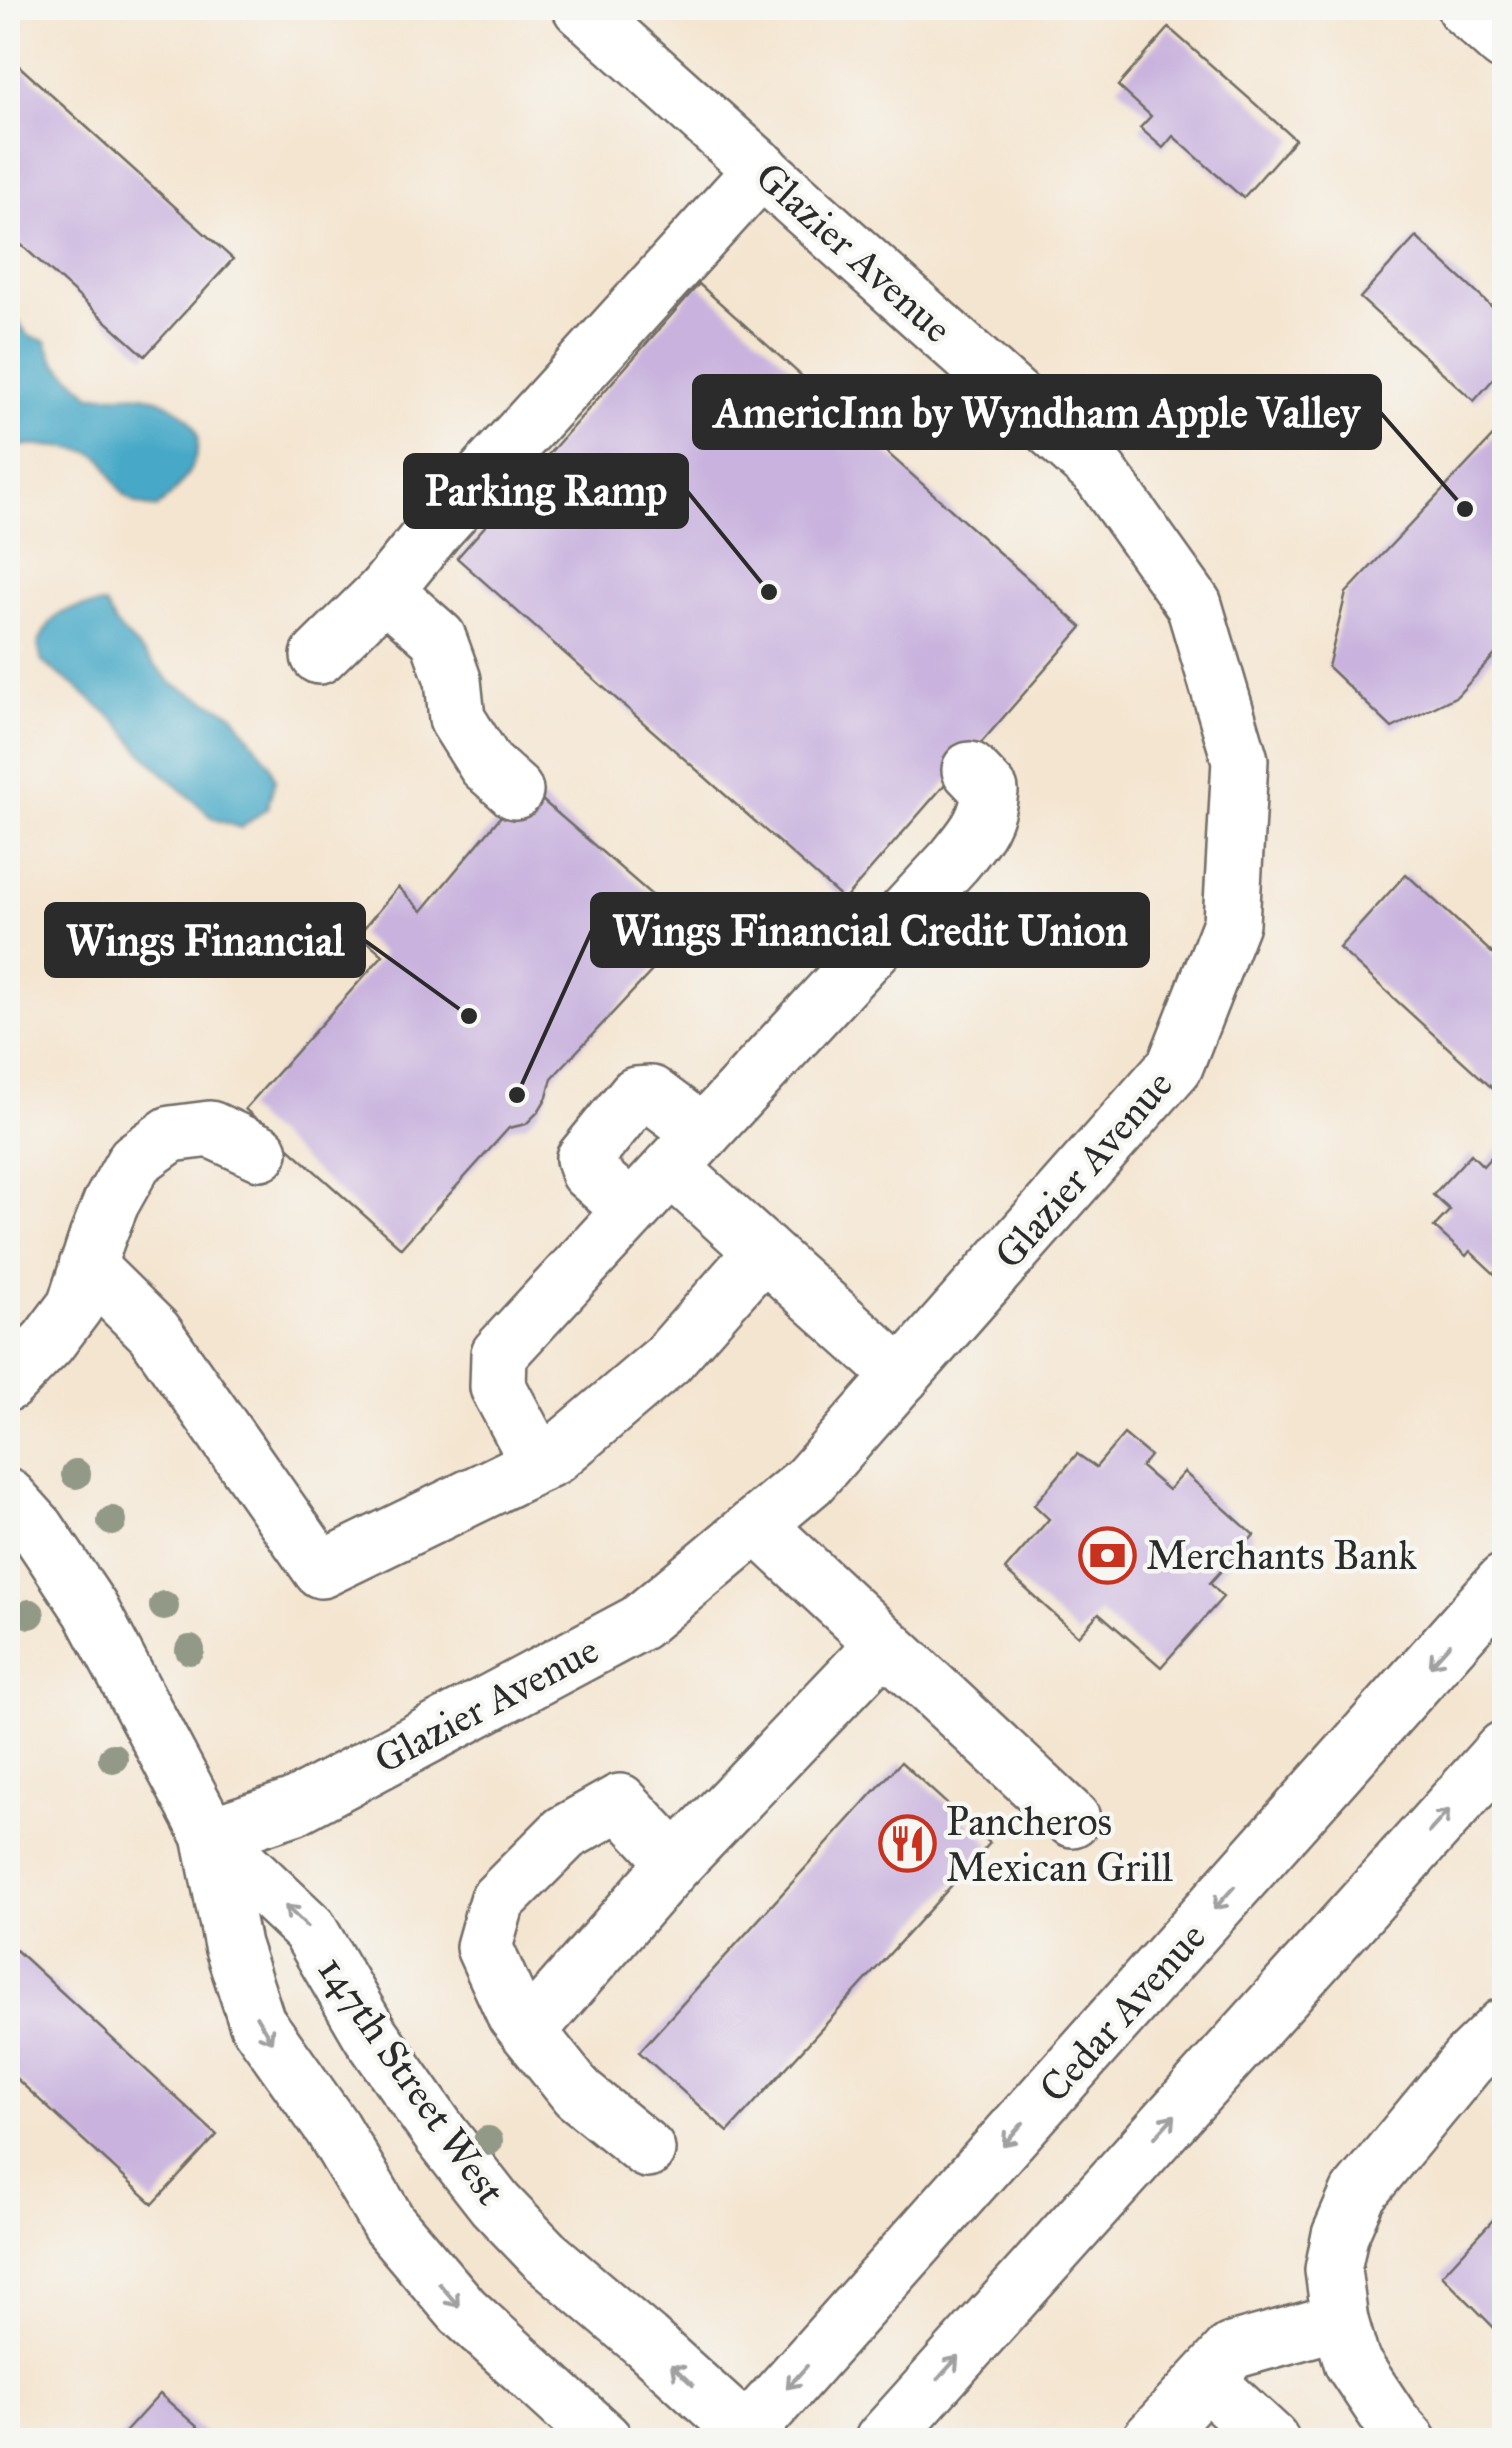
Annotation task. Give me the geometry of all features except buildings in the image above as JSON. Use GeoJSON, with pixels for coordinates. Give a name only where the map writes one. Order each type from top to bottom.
{"type":"FeatureCollection","features":[{"type":"Feature","properties":{"kind":"main road","name":"Glazier Avenue"},"geometry":{"type":"LineString","coordinates":[[210,1835],[294,1807],[639,1622],[810,1482],[1175,1066],[1231,924],[1240,760],[1194,605],[1100,472],[581,8]]}},
{"type":"Feature","properties":{"kind":"main road"},"geometry":{"type":"LineString","coordinates":[[1465,8],[1504,43]]}},
{"type":"Feature","properties":{"kind":"main road"},"geometry":{"type":"LineString","coordinates":[[319,656],[385,591],[446,517],[762,169]]}},
{"type":"Feature","properties":{"kind":"main road"},"geometry":{"type":"LineString","coordinates":[[385,591],[438,638],[453,680],[457,718],[486,765],[515,791]]}},
{"type":"Feature","properties":{"kind":"main road"},"geometry":{"type":"LineString","coordinates":[[539,1464],[498,1387],[499,1354],[976,834],[988,812],[990,791],[970,770]]}},
{"type":"Feature","properties":{"kind":"main road"},"geometry":{"type":"LineString","coordinates":[[631,1210],[588,1172],[584,1159],[636,1096],[651,1094],[687,1150],[763,1251],[902,1376]]}},
{"type":"Feature","properties":{"kind":"main road"},"geometry":{"type":"LineString","coordinates":[[8,1383],[48,1342],[75,1306],[111,1203],[135,1160],[171,1134],[210,1129],[260,1152]]}},
{"type":"Feature","properties":{"kind":"main road"},"geometry":{"type":"LineString","coordinates":[[86,1266],[154,1332],[321,1570],[553,1457],[667,1360],[763,1251]]}},
{"type":"Feature","properties":{"kind":"main road","name":"147th Street West"},"geometry":{"type":"LineString","coordinates":[[8,1497],[38,1529],[91,1610],[210,1835],[232,1945],[258,2022],[332,2128],[389,2224],[462,2311],[604,2440]]}},
{"type":"Feature","properties":{"kind":"main road"},"geometry":{"type":"LineString","coordinates":[[757,1525],[1072,1819]]}},
{"type":"Feature","properties":{"kind":"main road","name":"Cedar Avenue"},"geometry":{"type":"LineString","coordinates":[[747,2438],[1504,1582]]}},
{"type":"Feature","properties":{"kind":"main road"},"geometry":{"type":"LineString","coordinates":[[528,2031],[682,1855],[884,1644]]}},
{"type":"Feature","properties":{"kind":"main road"},"geometry":{"type":"LineString","coordinates":[[882,2440],[1504,1750]]}},
{"type":"Feature","properties":{"kind":"main road"},"geometry":{"type":"LineString","coordinates":[[647,2150],[578,2094],[516,2014],[484,1947],[497,1901],[565,1833],[620,1802],[676,1862],[682,1855]]}},
{"type":"Feature","properties":{"kind":"main road","name":"147th Street West"},"geometry":{"type":"LineString","coordinates":[[210,1835],[309,1928],[370,2034],[495,2204],[544,2255],[646,2341],[747,2438]]}},
{"type":"Feature","properties":{"kind":"main road"},"geometry":{"type":"LineString","coordinates":[[1408,2440],[1352,2362],[1340,2322],[1333,2270],[1340,2234],[1358,2194],[1468,2062],[1504,2026]]}},
{"type":"Feature","properties":{"kind":"main road"},"geometry":{"type":"LineString","coordinates":[[1150,2440],[1232,2351],[1340,2322]]}},
{"type":"Feature","properties":{"kind":"main road"},"geometry":{"type":"LineString","coordinates":[[1206,2380],[1271,2440]]}},
{"type":"Feature","properties":{"kind":"water"},"geometry":{"type":"Polygon","coordinates":[[[8,310],[28,336],[46,341],[53,360],[91,395],[150,396],[187,417],[198,443],[195,457],[180,485],[157,508],[127,498],[103,460],[94,454],[59,447],[14,446],[8,439],[8,310]]]}},
{"type":"Feature","properties":{"kind":"water"},"geometry":{"type":"Polygon","coordinates":[[[105,605],[115,624],[173,684],[232,713],[270,764],[275,780],[267,808],[241,828],[214,819],[139,749],[120,724],[42,662],[38,645],[56,617],[72,609],[105,605]]]}},
{"type":"Feature","properties":{"kind":"place","name":"AmericInn by Wyndham Apple Valley"},"geometry":{"type":"Point","coordinates":[1465,509]}},
{"type":"Feature","properties":{"kind":"place","name":"Parking Ramp"},"geometry":{"type":"Point","coordinates":[769,592]}},
{"type":"Feature","properties":{"kind":"place","name":"Wings Financial"},"geometry":{"type":"Point","coordinates":[469,1016]}},
{"type":"Feature","properties":{"kind":"place","name":"Wings Financial Credit Union"},"geometry":{"type":"Point","coordinates":[517,1095]}},
{"type":"Feature","properties":{"kind":"place","name":"Merchants Bank"},"geometry":{"type":"Point","coordinates":[1107,1555]}},
{"type":"Feature","properties":{"kind":"place","name":"Pancheros Mexican Grill"},"geometry":{"type":"Point","coordinates":[907,1844]}}]}
